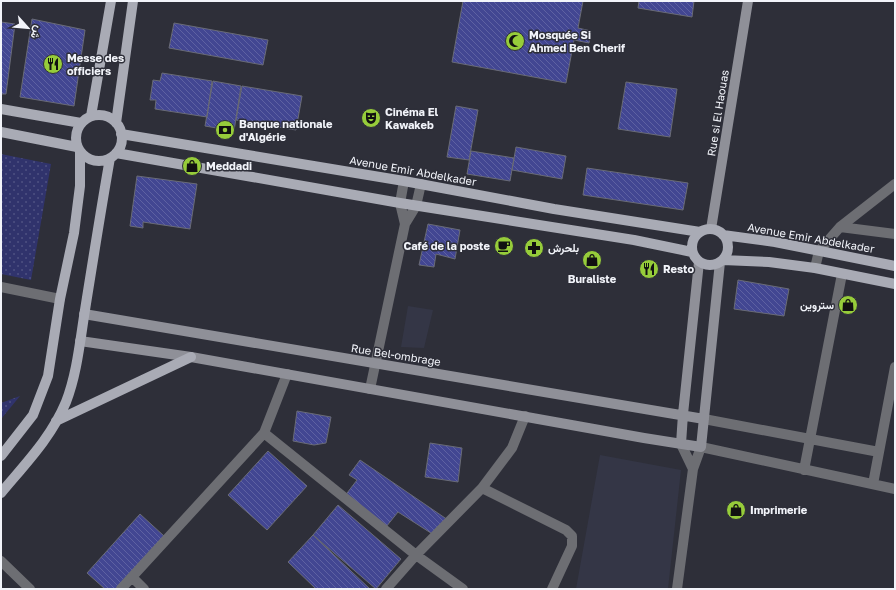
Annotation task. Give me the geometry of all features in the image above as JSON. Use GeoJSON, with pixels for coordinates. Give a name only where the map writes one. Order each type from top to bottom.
{"type":"FeatureCollection","features":[{"type":"Feature","properties":{"kind":"main road"},"geometry":{"type":"LineString","coordinates":[[91,116],[111,1]]}},
{"type":"Feature","properties":{"kind":"main road"},"geometry":{"type":"LineString","coordinates":[[1,493],[35,455],[66,402],[72,382],[113,156],[122,141],[121,134],[116,123],[133,1]]}},
{"type":"Feature","properties":{"kind":"main road"},"geometry":{"type":"LineString","coordinates":[[1,109],[81,123]]}},
{"type":"Feature","properties":{"kind":"main road"},"geometry":{"type":"LineString","coordinates":[[1,456],[33,415],[41,398],[48,376],[60,298],[74,233],[80,186],[79,150],[76,135],[81,123],[91,116],[104,116],[116,123]]}},
{"type":"Feature","properties":{"kind":"main road"},"geometry":{"type":"LineString","coordinates":[[1,132],[79,150],[86,158],[94,161],[102,161],[113,156],[634,240],[692,252]]}},
{"type":"Feature","properties":{"kind":"main road","name":"Avenue Emir Abdelkader"},"geometry":{"type":"LineString","coordinates":[[121,134],[404,181],[554,209],[700,232]]}},
{"type":"Feature","properties":{"kind":"main road"},"geometry":{"type":"LineString","coordinates":[[721,261],[728,250],[728,245],[723,235],[711,229],[700,232],[693,241],[692,252],[699,262],[709,266],[721,261],[768,262],[815,268],[895,284]]}},
{"type":"Feature","properties":{"kind":"main road","name":"Avenue Emir Abdelkader"},"geometry":{"type":"LineString","coordinates":[[723,235],[775,242],[895,266]]}},
{"type":"Feature","properties":{"kind":"main road"},"geometry":{"type":"LineString","coordinates":[[56,421],[191,357]]}},
{"type":"Feature","properties":{"kind":"street","name":"Rue si El Haouas"},"geometry":{"type":"LineString","coordinates":[[711,229],[748,1]]}},
{"type":"Feature","properties":{"kind":"street"},"geometry":{"type":"LineString","coordinates":[[404,181],[400,203],[405,224]]}},
{"type":"Feature","properties":{"kind":"street"},"geometry":{"type":"LineString","coordinates":[[370,389],[405,224],[416,206],[421,184]]}},
{"type":"Feature","properties":{"kind":"street"},"geometry":{"type":"LineString","coordinates":[[815,268],[819,251],[840,227],[895,184]]}},
{"type":"Feature","properties":{"kind":"street"},"geometry":{"type":"LineString","coordinates":[[840,227],[895,234]]}},
{"type":"Feature","properties":{"kind":"street"},"geometry":{"type":"LineString","coordinates":[[677,589],[693,469],[701,447],[721,261]]}},
{"type":"Feature","properties":{"kind":"street"},"geometry":{"type":"LineString","coordinates":[[693,469],[681,444],[699,262]]}},
{"type":"Feature","properties":{"kind":"street"},"geometry":{"type":"LineString","coordinates":[[804,470],[842,274]]}},
{"type":"Feature","properties":{"kind":"street"},"geometry":{"type":"LineString","coordinates":[[1,287],[60,298]]}},
{"type":"Feature","properties":{"kind":"street","name":"Rue Bel-ombrage"},"geometry":{"type":"LineString","coordinates":[[84,314],[375,364],[683,414],[704,419]]}},
{"type":"Feature","properties":{"kind":"street"},"geometry":{"type":"LineString","coordinates":[[80,341],[191,357],[701,447],[895,489]]}},
{"type":"Feature","properties":{"kind":"street"},"geometry":{"type":"LineString","coordinates":[[873,484],[895,366]]}},
{"type":"Feature","properties":{"kind":"street"},"geometry":{"type":"LineString","coordinates":[[121,589],[264,432],[287,374]]}},
{"type":"Feature","properties":{"kind":"street"},"geometry":{"type":"LineString","coordinates":[[386,589],[416,555],[482,488],[512,448],[525,416]]}},
{"type":"Feature","properties":{"kind":"street"},"geometry":{"type":"LineString","coordinates":[[704,419],[879,452]]}},
{"type":"Feature","properties":{"kind":"street"},"geometry":{"type":"LineString","coordinates":[[264,432],[416,555],[463,589]]}},
{"type":"Feature","properties":{"kind":"street"},"geometry":{"type":"LineString","coordinates":[[482,488],[566,530],[572,536],[572,546],[552,589]]}},
{"type":"Feature","properties":{"kind":"street"},"geometry":{"type":"LineString","coordinates":[[1,561],[30,589]]}},
{"type":"Feature","properties":{"kind":"street"},"geometry":{"type":"LineString","coordinates":[[132,577],[144,589]]}},
{"type":"Feature","properties":{"kind":"shaded area"},"geometry":{"type":"Polygon","coordinates":[[[1,154],[51,164],[31,280],[1,274],[1,154]]]}},
{"type":"Feature","properties":{"kind":"shaded area"},"geometry":{"type":"Polygon","coordinates":[[[408,306],[433,310],[424,348],[401,347],[408,306]]]}},
{"type":"Feature","properties":{"kind":"shaded area"},"geometry":{"type":"Polygon","coordinates":[[[20,396],[1,419],[1,403],[20,396]]]}},
{"type":"Feature","properties":{"kind":"shaded area"},"geometry":{"type":"Polygon","coordinates":[[[600,455],[681,470],[668,589],[576,589],[600,455]]]}},
{"type":"Feature","properties":{"kind":"building","name":"Mosquée Si Ahmed Ben Cherif"},"geometry":{"type":"Polygon","coordinates":[[[463,1],[583,1],[578,28],[591,31],[589,43],[574,40],[566,83],[452,62],[463,1]]]}},
{"type":"Feature","properties":{"kind":"building"},"geometry":{"type":"Polygon","coordinates":[[[639,1],[694,1],[692,17],[638,8],[639,1]]]}},
{"type":"Feature","properties":{"kind":"building","name":"Messe des officiers"},"geometry":{"type":"Polygon","coordinates":[[[32,19],[85,30],[74,106],[20,97],[32,19]]]}},
{"type":"Feature","properties":{"kind":"building"},"geometry":{"type":"Polygon","coordinates":[[[1,22],[15,24],[6,94],[1,94],[1,22]]]}},
{"type":"Feature","properties":{"kind":"building"},"geometry":{"type":"Polygon","coordinates":[[[174,23],[268,40],[263,65],[169,48],[174,23]]]}},
{"type":"Feature","properties":{"kind":"building"},"geometry":{"type":"Polygon","coordinates":[[[162,73],[212,81],[207,117],[155,109],[156,100],[150,100],[153,80],[160,81],[162,73]]]}},
{"type":"Feature","properties":{"kind":"building"},"geometry":{"type":"Polygon","coordinates":[[[213,81],[241,86],[234,131],[205,126],[213,81]]]}},
{"type":"Feature","properties":{"kind":"building"},"geometry":{"type":"Polygon","coordinates":[[[626,82],[677,89],[670,137],[618,129],[626,82]]]}},
{"type":"Feature","properties":{"kind":"building"},"geometry":{"type":"Polygon","coordinates":[[[242,86],[302,96],[296,130],[236,120],[242,86]]]}},
{"type":"Feature","properties":{"kind":"building"},"geometry":{"type":"Polygon","coordinates":[[[456,106],[478,110],[469,160],[447,157],[456,106]]]}},
{"type":"Feature","properties":{"kind":"building"},"geometry":{"type":"Polygon","coordinates":[[[516,147],[566,156],[562,179],[512,170],[516,147]]]}},
{"type":"Feature","properties":{"kind":"building"},"geometry":{"type":"Polygon","coordinates":[[[471,151],[514,158],[510,181],[467,174],[471,151]]]}},
{"type":"Feature","properties":{"kind":"building"},"geometry":{"type":"Polygon","coordinates":[[[587,168],[688,183],[683,210],[583,195],[587,168]]]}},
{"type":"Feature","properties":{"kind":"building"},"geometry":{"type":"Polygon","coordinates":[[[137,176],[197,184],[190,229],[143,222],[143,228],[130,226],[137,176]]]}},
{"type":"Feature","properties":{"kind":"building"},"geometry":{"type":"Polygon","coordinates":[[[428,224],[460,230],[455,259],[436,254],[434,267],[419,265],[428,224]]]}},
{"type":"Feature","properties":{"kind":"building"},"geometry":{"type":"Polygon","coordinates":[[[738,280],[789,289],[784,316],[734,309],[738,280]]]}},
{"type":"Feature","properties":{"kind":"building"},"geometry":{"type":"Polygon","coordinates":[[[297,411],[331,417],[326,443],[314,445],[293,441],[297,411]]]}},
{"type":"Feature","properties":{"kind":"building"},"geometry":{"type":"Polygon","coordinates":[[[430,443],[462,448],[458,482],[425,477],[430,443]]]}},
{"type":"Feature","properties":{"kind":"building"},"geometry":{"type":"Polygon","coordinates":[[[268,451],[307,486],[267,530],[228,495],[268,451]]]}},
{"type":"Feature","properties":{"kind":"building"},"geometry":{"type":"Polygon","coordinates":[[[360,460],[448,520],[434,535],[398,512],[386,527],[344,497],[357,480],[349,475],[360,460]]]}},
{"type":"Feature","properties":{"kind":"building"},"geometry":{"type":"Polygon","coordinates":[[[338,505],[401,559],[376,589],[313,535],[338,505]]]}},
{"type":"Feature","properties":{"kind":"building"},"geometry":{"type":"Polygon","coordinates":[[[140,514],[164,536],[116,589],[105,589],[87,573],[140,514]]]}},
{"type":"Feature","properties":{"kind":"building"},"geometry":{"type":"Polygon","coordinates":[[[313,535],[370,589],[316,589],[288,562],[313,535]]]}},
{"type":"Feature","properties":{"kind":"place","name":"Mosquée Si Ahmed Ben Cherif"},"geometry":{"type":"Point","coordinates":[515,41]}},
{"type":"Feature","properties":{"kind":"place","name":"Messe des officiers"},"geometry":{"type":"Point","coordinates":[53,64]}},
{"type":"Feature","properties":{"kind":"place","name":"Cinéma El Kawakeb"},"geometry":{"type":"Point","coordinates":[371,118]}},
{"type":"Feature","properties":{"kind":"place","name":"Banque nationale d'Algérie"},"geometry":{"type":"Point","coordinates":[225,130]}},
{"type":"Feature","properties":{"kind":"place","name":"Meddadi"},"geometry":{"type":"Point","coordinates":[192,166]}},
{"type":"Feature","properties":{"kind":"place","name":"Café de la poste"},"geometry":{"type":"Point","coordinates":[504,246]}},
{"type":"Feature","properties":{"kind":"place","name":"بلحرش"},"geometry":{"type":"Point","coordinates":[534,248]}},
{"type":"Feature","properties":{"kind":"place","name":"Buraliste"},"geometry":{"type":"Point","coordinates":[592,260]}},
{"type":"Feature","properties":{"kind":"place","name":"Resto"},"geometry":{"type":"Point","coordinates":[649,269]}},
{"type":"Feature","properties":{"kind":"place","name":"ستروين"},"geometry":{"type":"Point","coordinates":[848,305]}},
{"type":"Feature","properties":{"kind":"place","name":"Imprimerie"},"geometry":{"type":"Point","coordinates":[736,510]}}]}
